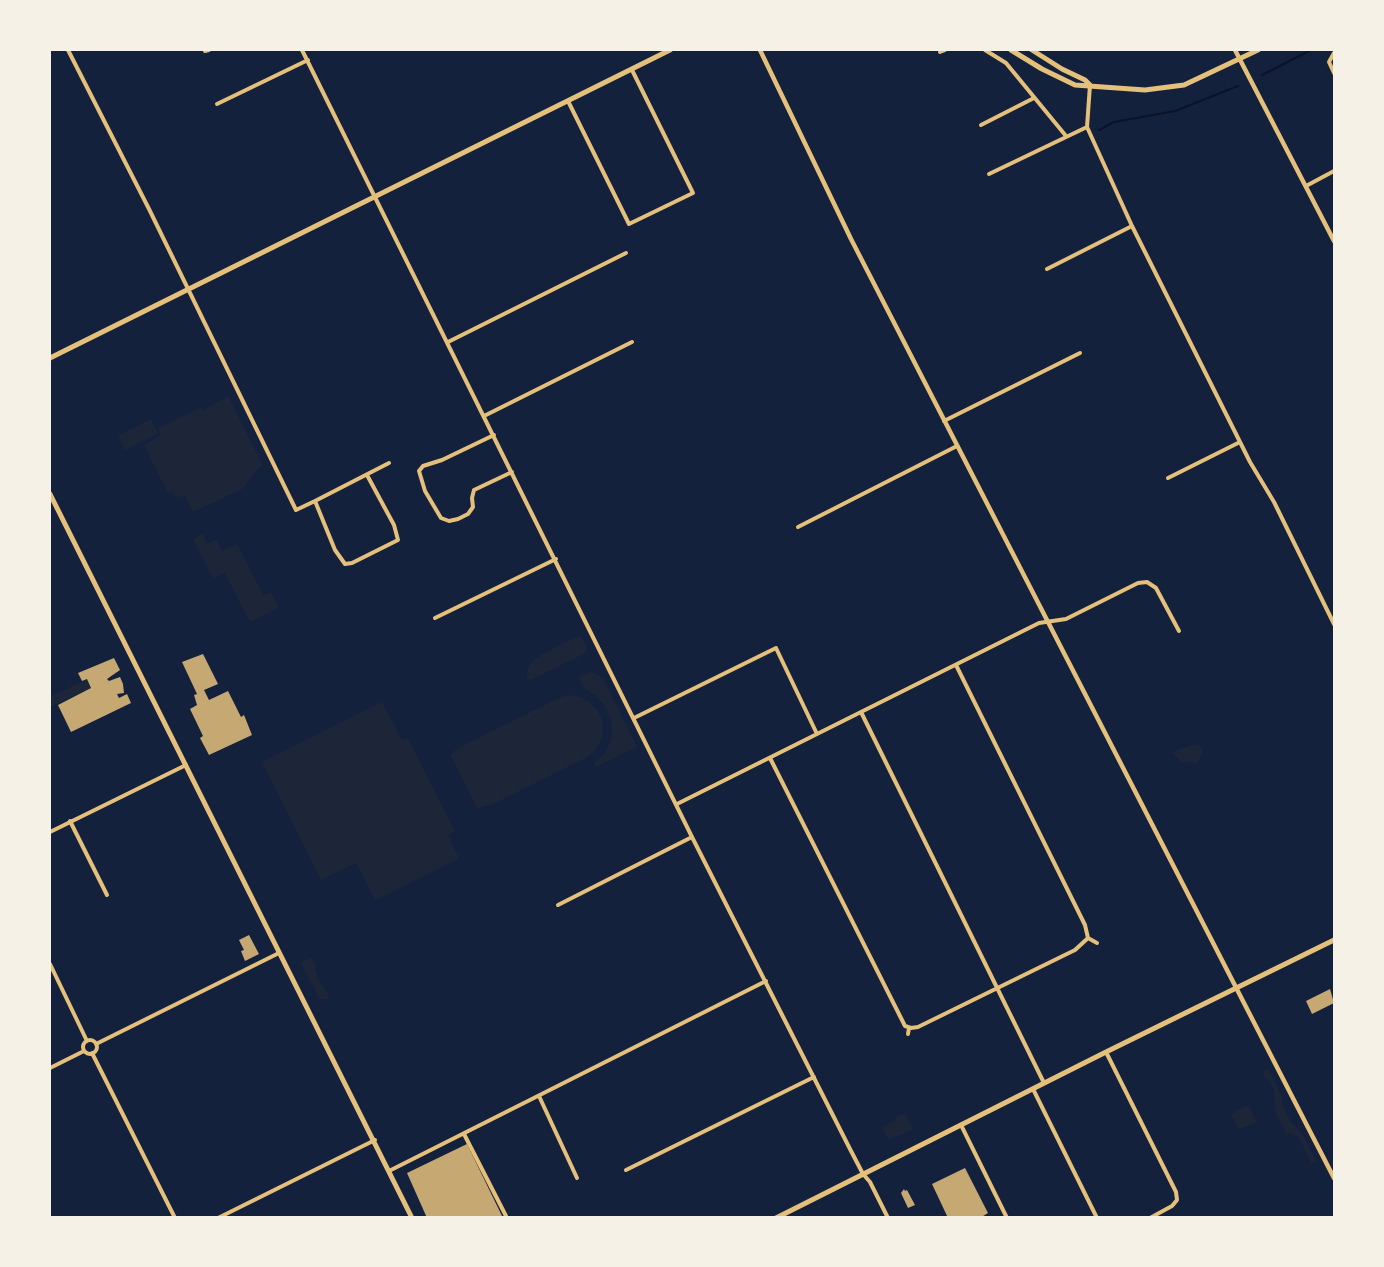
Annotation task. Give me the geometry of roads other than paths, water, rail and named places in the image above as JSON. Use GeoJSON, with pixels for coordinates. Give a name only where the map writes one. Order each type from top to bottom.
{"type":"FeatureCollection","features":[{"type":"Feature","properties":{"kind":"main road"},"geometry":{"type":"LineString","coordinates":[[50,358],[670,50]]}},
{"type":"Feature","properties":{"kind":"main road"},"geometry":{"type":"LineString","coordinates":[[1011,50],[1075,85],[1090,85],[1115,90],[1145,90],[1184,85],[1258,50]]}},
{"type":"Feature","properties":{"kind":"main road"},"geometry":{"type":"LineString","coordinates":[[1032,50],[1090,85]]}},
{"type":"Feature","properties":{"kind":"main road"},"geometry":{"type":"LineString","coordinates":[[50,494],[412,1218]]}},
{"type":"Feature","properties":{"kind":"main road"},"geometry":{"type":"LineString","coordinates":[[776,1218],[1335,940]]}},
{"type":"Feature","properties":{"kind":"street"},"geometry":{"type":"LineString","coordinates":[[68,50],[296,510],[389,463]]}},
{"type":"Feature","properties":{"kind":"street"},"geometry":{"type":"LineString","coordinates":[[302,50],[692,837],[863,1174],[870,1182],[888,1218]]}},
{"type":"Feature","properties":{"kind":"street"},"geometry":{"type":"LineString","coordinates":[[760,50],[850,237],[1335,1178]]}},
{"type":"Feature","properties":{"kind":"street"},"geometry":{"type":"LineString","coordinates":[[985,50],[1006,63],[1066,136]]}},
{"type":"Feature","properties":{"kind":"street"},"geometry":{"type":"LineString","coordinates":[[1235,50],[1335,241]]}},
{"type":"Feature","properties":{"kind":"street"},"geometry":{"type":"LineString","coordinates":[[1335,53],[1329,62],[1335,74]]}},
{"type":"Feature","properties":{"kind":"street"},"geometry":{"type":"LineString","coordinates":[[217,104],[308,60]]}},
{"type":"Feature","properties":{"kind":"street"},"geometry":{"type":"LineString","coordinates":[[567,100],[630,224],[693,193],[631,69]]}},
{"type":"Feature","properties":{"kind":"street"},"geometry":{"type":"LineString","coordinates":[[1090,85],[1087,126],[1132,226],[1240,442],[1274,502],[1335,624]]}},
{"type":"Feature","properties":{"kind":"street"},"geometry":{"type":"LineString","coordinates":[[981,125],[1034,98]]}},
{"type":"Feature","properties":{"kind":"street"},"geometry":{"type":"LineString","coordinates":[[989,174],[1087,126]]}},
{"type":"Feature","properties":{"kind":"street"},"geometry":{"type":"LineString","coordinates":[[1306,186],[1335,171]]}},
{"type":"Feature","properties":{"kind":"street"},"geometry":{"type":"LineString","coordinates":[[1047,269],[1132,226]]}},
{"type":"Feature","properties":{"kind":"street"},"geometry":{"type":"LineString","coordinates":[[448,342],[626,253]]}},
{"type":"Feature","properties":{"kind":"street"},"geometry":{"type":"LineString","coordinates":[[484,417],[632,342]]}},
{"type":"Feature","properties":{"kind":"street"},"geometry":{"type":"LineString","coordinates":[[944,420],[1080,353]]}},
{"type":"Feature","properties":{"kind":"street"},"geometry":{"type":"LineString","coordinates":[[494,435],[442,460],[423,466],[419,471],[425,491],[441,518],[449,521],[468,514],[473,507],[474,490],[512,472]]}},
{"type":"Feature","properties":{"kind":"street"},"geometry":{"type":"LineString","coordinates":[[1168,478],[1240,442]]}},
{"type":"Feature","properties":{"kind":"street"},"geometry":{"type":"LineString","coordinates":[[798,527],[957,446]]}},
{"type":"Feature","properties":{"kind":"street"},"geometry":{"type":"LineString","coordinates":[[315,501],[335,550],[345,564],[352,563],[398,540],[394,525],[367,475]]}},
{"type":"Feature","properties":{"kind":"street"},"geometry":{"type":"LineString","coordinates":[[435,618],[556,559]]}},
{"type":"Feature","properties":{"kind":"street"},"geometry":{"type":"LineString","coordinates":[[677,804],[1040,623],[1066,619],[1138,583],[1153,585],[1160,593],[1179,631]]}},
{"type":"Feature","properties":{"kind":"street"},"geometry":{"type":"LineString","coordinates":[[634,718],[776,648],[818,734]]}},
{"type":"Feature","properties":{"kind":"street"},"geometry":{"type":"LineString","coordinates":[[956,665],[1085,925],[1088,938],[1097,943]]}},
{"type":"Feature","properties":{"kind":"street"},"geometry":{"type":"LineString","coordinates":[[861,712],[1044,1083]]}},
{"type":"Feature","properties":{"kind":"street"},"geometry":{"type":"LineString","coordinates":[[770,758],[900,1018],[909,1028]]}},
{"type":"Feature","properties":{"kind":"street"},"geometry":{"type":"LineString","coordinates":[[50,831],[186,765]]}},
{"type":"Feature","properties":{"kind":"street"},"geometry":{"type":"LineString","coordinates":[[70,821],[107,896]]}},
{"type":"Feature","properties":{"kind":"street"},"geometry":{"type":"LineString","coordinates":[[558,905],[692,837]]}},
{"type":"Feature","properties":{"kind":"street"},"geometry":{"type":"LineString","coordinates":[[909,1028],[918,1027],[1076,950],[1088,938]]}},
{"type":"Feature","properties":{"kind":"street"},"geometry":{"type":"LineString","coordinates":[[96,1044],[279,954]]}},
{"type":"Feature","properties":{"kind":"street"},"geometry":{"type":"LineString","coordinates":[[50,963],[87,1041]]}},
{"type":"Feature","properties":{"kind":"street"},"geometry":{"type":"LineString","coordinates":[[389,1171],[766,981]]}},
{"type":"Feature","properties":{"kind":"street"},"geometry":{"type":"LineString","coordinates":[[908,1034],[909,1028]]}},
{"type":"Feature","properties":{"kind":"street"},"geometry":{"type":"LineString","coordinates":[[87,1041],[96,1044]]}},
{"type":"Feature","properties":{"kind":"street"},"geometry":{"type":"LineString","coordinates":[[84,1051],[83,1046],[87,1041]]}},
{"type":"Feature","properties":{"kind":"street"},"geometry":{"type":"LineString","coordinates":[[92,1053],[96,1050],[96,1044]]}},
{"type":"Feature","properties":{"kind":"street"},"geometry":{"type":"LineString","coordinates":[[50,1068],[84,1051],[92,1053]]}},
{"type":"Feature","properties":{"kind":"street"},"geometry":{"type":"LineString","coordinates":[[1106,1052],[1176,1192],[1177,1200],[1172,1206],[1150,1218]]}},
{"type":"Feature","properties":{"kind":"street"},"geometry":{"type":"LineString","coordinates":[[92,1053],[175,1218]]}},
{"type":"Feature","properties":{"kind":"street"},"geometry":{"type":"LineString","coordinates":[[626,1170],[814,1077]]}},
{"type":"Feature","properties":{"kind":"street"},"geometry":{"type":"LineString","coordinates":[[1033,1089],[1097,1218]]}},
{"type":"Feature","properties":{"kind":"street"},"geometry":{"type":"LineString","coordinates":[[539,1096],[577,1178]]}},
{"type":"Feature","properties":{"kind":"street"},"geometry":{"type":"LineString","coordinates":[[961,1124],[1007,1218]]}},
{"type":"Feature","properties":{"kind":"street"},"geometry":{"type":"LineString","coordinates":[[464,1134],[506,1216]]}},
{"type":"Feature","properties":{"kind":"street"},"geometry":{"type":"LineString","coordinates":[[218,1218],[375,1140]]}},
{"type":"Feature","properties":{"kind":"waterway"},"geometry":{"type":"LineString","coordinates":[[1262,75],[1311,50]]}},
{"type":"Feature","properties":{"kind":"waterway"},"geometry":{"type":"LineString","coordinates":[[1099,130],[1114,122],[1175,111],[1238,86]]}}]}
